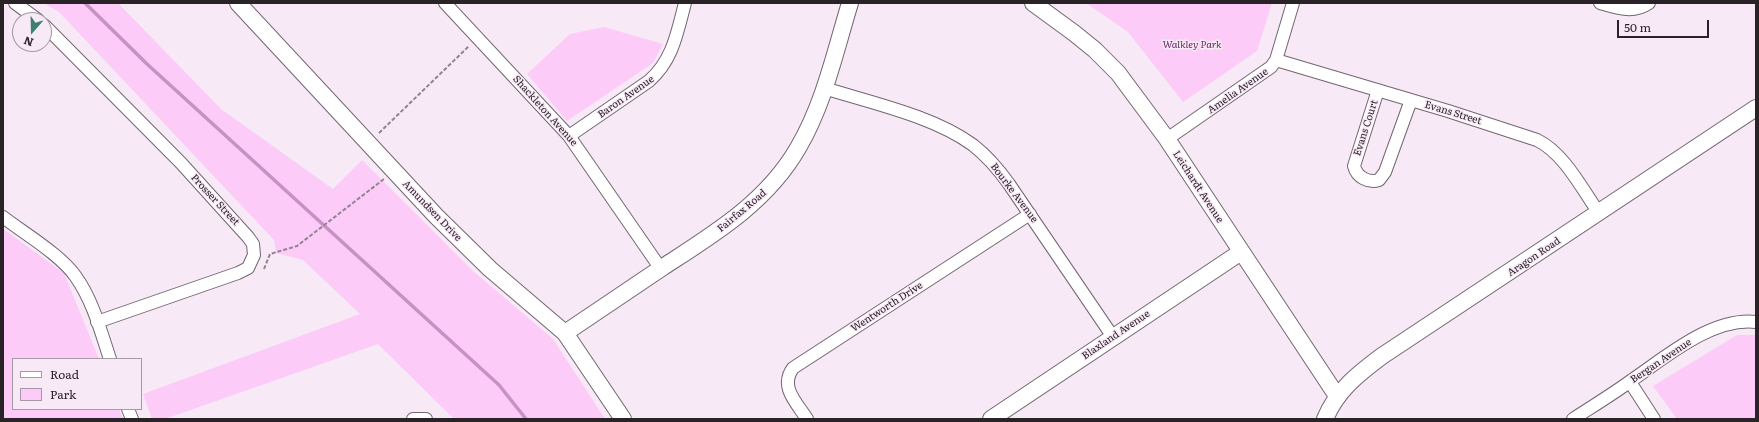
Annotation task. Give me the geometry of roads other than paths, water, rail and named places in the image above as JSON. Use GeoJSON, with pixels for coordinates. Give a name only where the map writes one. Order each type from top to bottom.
{"type":"FeatureCollection","features":[{"type":"Feature","properties":{"kind":"street"},"geometry":{"type":"LineString","coordinates":[[15,3],[27,12]]}},
{"type":"Feature","properties":{"kind":"street","name":"Amundsen Drive"},"geometry":{"type":"LineString","coordinates":[[238,3],[368,144],[475,255],[565,333],[623,419]]}},
{"type":"Feature","properties":{"kind":"street","name":"Shackleton Avenue"},"geometry":{"type":"LineString","coordinates":[[445,3],[570,136],[661,268]]}},
{"type":"Feature","properties":{"kind":"street","name":"Baron Avenue"},"geometry":{"type":"LineString","coordinates":[[570,136],[658,74],[670,56],[685,3]]}},
{"type":"Feature","properties":{"kind":"street","name":"Fairfax Road"},"geometry":{"type":"LineString","coordinates":[[565,333],[731,222],[751,206],[771,186],[799,148],[815,114],[850,3]]}},
{"type":"Feature","properties":{"kind":"street","name":"Leichardt Avenue"},"geometry":{"type":"LineString","coordinates":[[1033,3],[1074,32],[1118,73],[1167,139],[1337,396]]}},
{"type":"Feature","properties":{"kind":"street","name":"Amelia Avenue"},"geometry":{"type":"LineString","coordinates":[[1167,139],[1266,72],[1276,60],[1293,3]]}},
{"type":"Feature","properties":{"kind":"street"},"geometry":{"type":"LineString","coordinates":[[1600,3],[1632,10],[1639,9],[1649,3]]}},
{"type":"Feature","properties":{"kind":"street","name":"Prosser Street"},"geometry":{"type":"LineString","coordinates":[[52,32],[186,169],[241,228],[253,244],[254,250],[253,259],[248,268],[238,273],[97,322]]}},
{"type":"Feature","properties":{"kind":"street","name":"Evans Street"},"geometry":{"type":"LineString","coordinates":[[1276,60],[1411,100],[1543,143],[1562,160],[1599,213]]}},
{"type":"Feature","properties":{"kind":"street","name":"Bourke Avenue"},"geometry":{"type":"LineString","coordinates":[[824,88],[926,121],[974,146],[998,169],[1113,337]]}},
{"type":"Feature","properties":{"kind":"street","name":"Evans Court"},"geometry":{"type":"LineString","coordinates":[[1378,90],[1354,166],[1360,176],[1370,181],[1379,180],[1386,172],[1411,100]]}},
{"type":"Feature","properties":{"kind":"street","name":"Aragon Road"},"geometry":{"type":"LineString","coordinates":[[1325,419],[1337,396],[1358,374],[1382,356],[1756,108]]}},
{"type":"Feature","properties":{"kind":"street","name":"Wentworth Drive"},"geometry":{"type":"LineString","coordinates":[[807,419],[788,391],[788,379],[793,368],[1030,214]]}},
{"type":"Feature","properties":{"kind":"street"},"geometry":{"type":"LineString","coordinates":[[3,217],[56,256],[71,270],[88,298],[110,358]]}},
{"type":"Feature","properties":{"kind":"street","name":"Blaxland Avenue"},"geometry":{"type":"LineString","coordinates":[[991,419],[1241,252]]}},
{"type":"Feature","properties":{"kind":"street","name":"Bergan Avenue"},"geometry":{"type":"LineString","coordinates":[[1573,419],[1671,353],[1704,334],[1730,323],[1756,322]]}},
{"type":"Feature","properties":{"kind":"street"},"geometry":{"type":"LineString","coordinates":[[1630,382],[1654,419]]}},
{"type":"Feature","properties":{"kind":"street"},"geometry":{"type":"LineString","coordinates":[[413,419],[426,419]]}},
{"type":"Feature","properties":{"kind":"waterway"},"geometry":{"type":"LineString","coordinates":[[85,3],[147,64],[499,385],[526,419]]}},
{"type":"Feature","properties":{"kind":"park label","name":"Walkley Park"},"geometry":{"type":"Point","coordinates":[1192,45]}}]}
